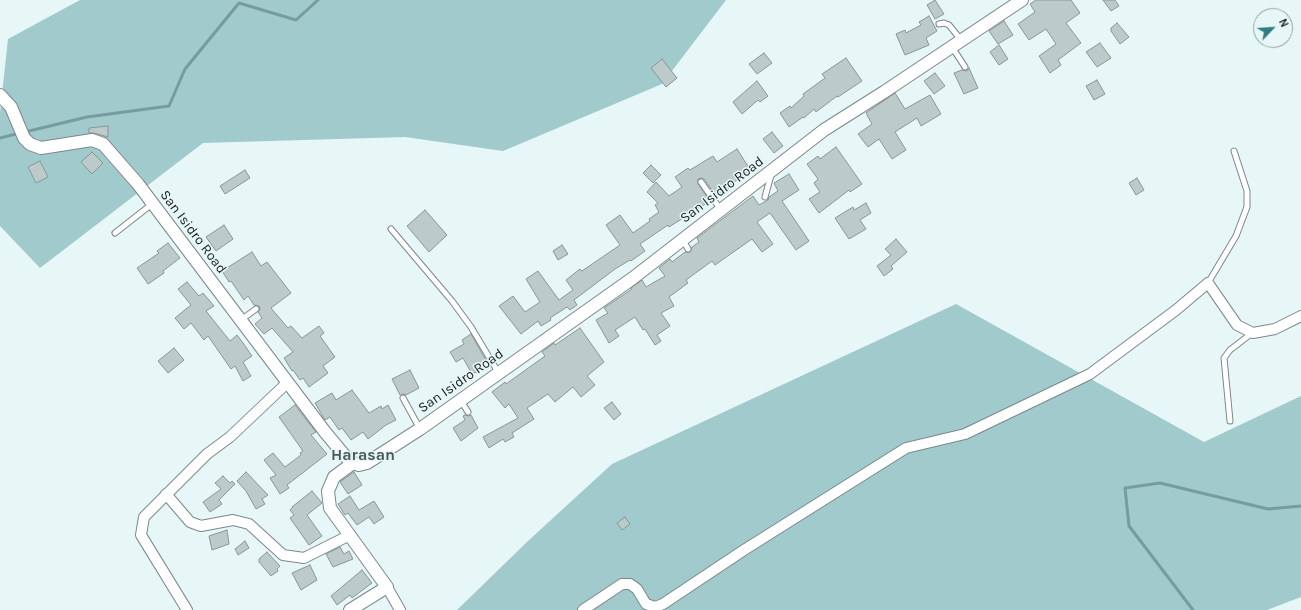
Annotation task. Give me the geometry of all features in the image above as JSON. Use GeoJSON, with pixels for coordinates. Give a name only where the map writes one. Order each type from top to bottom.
{"type":"FeatureCollection","features":[{"type":"Feature","properties":{"kind":"street","name":"San Isidro Road"},"geometry":{"type":"LineString","coordinates":[[0,94],[11,107],[24,138],[30,144],[41,148],[92,140],[103,144],[128,172],[153,204],[345,456],[353,463],[359,465],[367,463],[420,429],[633,278],[685,244],[721,210],[824,130],[1022,0]]}},
{"type":"Feature","properties":{"kind":"street"},"geometry":{"type":"LineString","coordinates":[[583,610],[622,584],[630,584],[637,589],[646,604],[655,607],[663,604],[744,550],[906,448],[965,434],[1090,374],[1176,310],[1208,283],[1237,325],[1253,333],[1275,329],[1301,316]]}},
{"type":"Feature","properties":{"kind":"street"},"geometry":{"type":"LineString","coordinates":[[187,610],[141,535],[144,517],[206,454],[230,437],[288,382]]}},
{"type":"Feature","properties":{"kind":"street"},"geometry":{"type":"LineString","coordinates":[[353,463],[334,477],[328,490],[330,508],[387,587],[400,610]]}},
{"type":"Feature","properties":{"kind":"street"},"geometry":{"type":"LineString","coordinates":[[166,494],[190,522],[201,526],[233,520],[248,524],[283,555],[304,558],[350,536]]}},
{"type":"Feature","properties":{"kind":"street"},"geometry":{"type":"LineString","coordinates":[[350,610],[387,587]]}},
{"type":"Feature","properties":{"kind":"lane"},"geometry":{"type":"LineString","coordinates":[[939,24],[944,23],[949,26],[965,67]]}},
{"type":"Feature","properties":{"kind":"lane"},"geometry":{"type":"LineString","coordinates":[[1208,283],[1236,236],[1247,207],[1246,191],[1234,151]]}},
{"type":"Feature","properties":{"kind":"lane"},"geometry":{"type":"LineString","coordinates":[[765,196],[773,170]]}},
{"type":"Feature","properties":{"kind":"lane"},"geometry":{"type":"LineString","coordinates":[[701,182],[721,210]]}},
{"type":"Feature","properties":{"kind":"lane"},"geometry":{"type":"LineString","coordinates":[[116,233],[153,204]]}},
{"type":"Feature","properties":{"kind":"lane"},"geometry":{"type":"LineString","coordinates":[[392,229],[464,316],[499,373]]}},
{"type":"Feature","properties":{"kind":"lane"},"geometry":{"type":"LineString","coordinates":[[241,320],[256,309]]}},
{"type":"Feature","properties":{"kind":"lane"},"geometry":{"type":"LineString","coordinates":[[1230,421],[1224,358],[1230,350],[1253,333]]}},
{"type":"Feature","properties":{"kind":"lane"},"geometry":{"type":"LineString","coordinates":[[403,398],[420,429]]}},
{"type":"Feature","properties":{"kind":"lane"},"geometry":{"type":"LineString","coordinates":[[461,400],[468,412]]}},
{"type":"Feature","properties":{"kind":"shaded area"},"geometry":{"type":"Polygon","coordinates":[[[80,0],[726,0],[662,84],[503,151],[405,137],[203,143],[40,268],[0,226],[0,113],[8,39],[80,0]]]}},
{"type":"Feature","properties":{"kind":"shaded area"},"geometry":{"type":"Polygon","coordinates":[[[956,304],[1204,442],[1301,396],[1301,597],[1267,610],[457,610],[528,541],[612,464],[956,304]]]}},
{"type":"Feature","properties":{"kind":"building"},"geometry":{"type":"Polygon","coordinates":[[[935,0],[944,14],[935,19],[927,5],[935,0]]]}},
{"type":"Feature","properties":{"kind":"building"},"geometry":{"type":"Polygon","coordinates":[[[1036,0],[1071,0],[1080,13],[1066,23],[1081,43],[1058,60],[1061,65],[1050,73],[1039,56],[1056,44],[1046,29],[1029,40],[1018,24],[1035,12],[1030,4],[1036,0]]]}},
{"type":"Feature","properties":{"kind":"building"},"geometry":{"type":"Polygon","coordinates":[[[1103,0],[1115,0],[1119,6],[1111,11],[1103,0]]]}},
{"type":"Feature","properties":{"kind":"building"},"geometry":{"type":"Polygon","coordinates":[[[929,16],[937,31],[926,38],[929,45],[905,55],[896,34],[905,30],[906,33],[921,25],[919,22],[929,16]]]}},
{"type":"Feature","properties":{"kind":"building"},"geometry":{"type":"Polygon","coordinates":[[[1004,21],[1013,35],[998,44],[989,31],[1004,21]]]}},
{"type":"Feature","properties":{"kind":"building"},"geometry":{"type":"Polygon","coordinates":[[[1117,23],[1129,37],[1120,44],[1111,31],[1111,28],[1117,23]]]}},
{"type":"Feature","properties":{"kind":"building"},"geometry":{"type":"Polygon","coordinates":[[[1100,43],[1111,58],[1097,67],[1086,52],[1100,43]]]}},
{"type":"Feature","properties":{"kind":"building"},"geometry":{"type":"Polygon","coordinates":[[[999,45],[1008,59],[999,65],[990,52],[999,45]]]}},
{"type":"Feature","properties":{"kind":"building"},"geometry":{"type":"Polygon","coordinates":[[[764,53],[772,63],[757,74],[749,64],[764,53]]]}},
{"type":"Feature","properties":{"kind":"building"},"geometry":{"type":"Polygon","coordinates":[[[846,58],[862,81],[838,97],[837,96],[816,112],[814,109],[804,118],[803,117],[789,127],[780,113],[790,106],[791,108],[804,96],[803,94],[825,78],[822,74],[846,58]]]}},
{"type":"Feature","properties":{"kind":"building"},"geometry":{"type":"Polygon","coordinates":[[[662,59],[677,78],[666,87],[651,68],[662,59]]]}},
{"type":"Feature","properties":{"kind":"building"},"geometry":{"type":"Polygon","coordinates":[[[969,68],[978,88],[964,94],[954,73],[962,70],[967,71],[969,68]]]}},
{"type":"Feature","properties":{"kind":"building"},"geometry":{"type":"Polygon","coordinates":[[[935,73],[945,86],[934,94],[924,81],[935,73]]]}},
{"type":"Feature","properties":{"kind":"building"},"geometry":{"type":"Polygon","coordinates":[[[1097,80],[1105,94],[1094,100],[1086,86],[1097,80]]]}},
{"type":"Feature","properties":{"kind":"building"},"geometry":{"type":"Polygon","coordinates":[[[757,81],[768,96],[760,102],[758,100],[742,114],[733,102],[757,81]]]}},
{"type":"Feature","properties":{"kind":"building"},"geometry":{"type":"Polygon","coordinates":[[[895,93],[905,109],[930,95],[941,114],[921,126],[917,118],[895,132],[906,150],[892,159],[879,139],[868,147],[858,134],[872,124],[866,113],[895,93]]]}},
{"type":"Feature","properties":{"kind":"building"},"geometry":{"type":"Polygon","coordinates":[[[108,126],[108,137],[89,133],[89,128],[108,126]]]}},
{"type":"Feature","properties":{"kind":"building"},"geometry":{"type":"Polygon","coordinates":[[[772,132],[783,146],[774,153],[763,139],[772,132]]]}},
{"type":"Feature","properties":{"kind":"building"},"geometry":{"type":"Polygon","coordinates":[[[836,147],[862,184],[850,192],[849,190],[819,213],[809,199],[820,192],[814,183],[818,179],[807,164],[818,156],[820,159],[836,147]]]}},
{"type":"Feature","properties":{"kind":"building"},"geometry":{"type":"Polygon","coordinates":[[[737,149],[751,171],[716,196],[704,179],[698,179],[698,184],[710,201],[669,227],[668,225],[640,244],[645,251],[631,261],[630,260],[615,269],[574,300],[577,305],[570,310],[567,307],[541,326],[538,321],[521,334],[499,306],[513,296],[525,312],[540,302],[526,279],[538,271],[559,300],[573,290],[566,280],[580,269],[582,271],[620,245],[606,225],[620,215],[633,233],[650,221],[649,219],[659,212],[655,205],[658,203],[647,192],[656,182],[669,196],[682,187],[675,177],[688,168],[690,170],[713,156],[717,162],[737,149]]]}},
{"type":"Feature","properties":{"kind":"building"},"geometry":{"type":"Polygon","coordinates":[[[92,152],[103,163],[92,174],[81,162],[92,152]]]}},
{"type":"Feature","properties":{"kind":"building"},"geometry":{"type":"Polygon","coordinates":[[[40,161],[48,177],[36,183],[28,167],[40,161]]]}},
{"type":"Feature","properties":{"kind":"building"},"geometry":{"type":"Polygon","coordinates":[[[651,165],[661,175],[653,183],[643,173],[651,165]]]}},
{"type":"Feature","properties":{"kind":"building"},"geometry":{"type":"Polygon","coordinates":[[[245,170],[250,178],[225,194],[220,186],[245,170]]]}},
{"type":"Feature","properties":{"kind":"building"},"geometry":{"type":"Polygon","coordinates":[[[789,174],[799,190],[782,201],[809,241],[796,250],[770,213],[757,222],[773,244],[762,252],[752,239],[715,265],[712,261],[686,280],[688,283],[669,297],[674,306],[661,313],[670,326],[657,335],[661,341],[655,345],[635,317],[615,330],[619,336],[609,343],[596,320],[608,313],[604,308],[632,289],[631,288],[642,280],[646,287],[665,276],[659,268],[670,259],[672,262],[685,252],[690,252],[692,247],[699,242],[697,238],[753,196],[759,205],[768,200],[769,197],[778,191],[774,183],[789,174]]]}},
{"type":"Feature","properties":{"kind":"building"},"geometry":{"type":"Polygon","coordinates":[[[1137,178],[1144,190],[1136,195],[1129,183],[1137,178]]]}},
{"type":"Feature","properties":{"kind":"building"},"geometry":{"type":"Polygon","coordinates":[[[866,203],[871,213],[860,220],[866,229],[849,239],[835,218],[853,207],[854,210],[866,203]]]}},
{"type":"Feature","properties":{"kind":"building"},"geometry":{"type":"Polygon","coordinates":[[[425,210],[447,235],[429,252],[407,226],[425,210]]]}},
{"type":"Feature","properties":{"kind":"building"},"geometry":{"type":"Polygon","coordinates":[[[224,225],[233,239],[216,251],[206,237],[224,225]]]}},
{"type":"Feature","properties":{"kind":"building"},"geometry":{"type":"Polygon","coordinates":[[[896,239],[907,252],[891,266],[893,269],[884,276],[877,266],[891,255],[885,249],[896,239]]]}},
{"type":"Feature","properties":{"kind":"building"},"geometry":{"type":"Polygon","coordinates":[[[168,243],[180,258],[163,271],[164,273],[148,284],[137,268],[159,253],[157,251],[168,243]]]}},
{"type":"Feature","properties":{"kind":"building"},"geometry":{"type":"Polygon","coordinates":[[[562,245],[568,254],[558,260],[553,251],[562,245]]]}},
{"type":"Feature","properties":{"kind":"building"},"geometry":{"type":"Polygon","coordinates":[[[252,252],[261,266],[267,262],[291,293],[271,308],[288,328],[291,326],[302,338],[319,326],[324,333],[320,336],[335,357],[323,366],[328,373],[309,387],[303,378],[300,380],[293,370],[292,371],[284,358],[293,352],[272,328],[264,334],[255,324],[262,318],[258,312],[260,309],[259,306],[254,305],[248,296],[244,300],[222,271],[252,252]]]}},
{"type":"Feature","properties":{"kind":"building"},"geometry":{"type":"Polygon","coordinates":[[[187,282],[199,296],[203,293],[214,306],[206,311],[230,341],[237,335],[252,356],[243,362],[251,376],[243,381],[235,366],[231,369],[208,336],[204,340],[191,323],[184,329],[175,318],[191,305],[178,289],[187,282]]]}},
{"type":"Feature","properties":{"kind":"building"},"geometry":{"type":"Polygon","coordinates":[[[580,328],[604,362],[587,376],[595,385],[581,397],[573,387],[555,402],[548,394],[527,408],[534,419],[512,433],[514,437],[505,442],[503,439],[489,448],[483,437],[518,418],[509,404],[505,408],[492,392],[505,382],[506,384],[545,356],[542,352],[554,343],[555,345],[580,328]]]}},
{"type":"Feature","properties":{"kind":"building"},"geometry":{"type":"Polygon","coordinates":[[[471,334],[487,362],[479,366],[481,370],[472,374],[463,358],[456,362],[450,352],[464,344],[462,340],[471,334]]]}},
{"type":"Feature","properties":{"kind":"building"},"geometry":{"type":"Polygon","coordinates":[[[174,348],[184,360],[168,373],[158,361],[174,348]]]}},
{"type":"Feature","properties":{"kind":"building"},"geometry":{"type":"Polygon","coordinates":[[[410,370],[419,388],[406,395],[400,395],[392,379],[410,370]]]}},
{"type":"Feature","properties":{"kind":"building"},"geometry":{"type":"Polygon","coordinates":[[[352,390],[369,413],[381,406],[382,409],[388,405],[396,420],[386,425],[368,439],[363,432],[351,440],[342,428],[339,430],[330,417],[325,420],[315,403],[332,393],[336,400],[352,390]]]}},
{"type":"Feature","properties":{"kind":"building"},"geometry":{"type":"Polygon","coordinates":[[[612,402],[621,414],[614,420],[604,408],[612,402]]]}},
{"type":"Feature","properties":{"kind":"building"},"geometry":{"type":"Polygon","coordinates":[[[295,405],[316,432],[311,435],[327,454],[287,485],[289,488],[280,494],[270,478],[276,475],[264,460],[273,453],[285,467],[301,455],[300,453],[303,451],[279,417],[295,405]]]}},
{"type":"Feature","properties":{"kind":"building"},"geometry":{"type":"Polygon","coordinates":[[[471,415],[478,428],[461,441],[453,428],[465,420],[463,416],[471,415]]]}},
{"type":"Feature","properties":{"kind":"building"},"geometry":{"type":"Polygon","coordinates":[[[246,472],[268,495],[262,499],[265,504],[256,509],[246,491],[237,481],[246,472]]]}},
{"type":"Feature","properties":{"kind":"building"},"geometry":{"type":"Polygon","coordinates":[[[354,472],[362,485],[348,494],[340,482],[354,472]]]}},
{"type":"Feature","properties":{"kind":"building"},"geometry":{"type":"Polygon","coordinates":[[[223,476],[230,483],[232,481],[235,484],[219,500],[222,504],[210,512],[203,502],[221,489],[215,483],[223,476]]]}},
{"type":"Feature","properties":{"kind":"building"},"geometry":{"type":"Polygon","coordinates":[[[312,491],[322,503],[307,515],[322,536],[309,545],[290,518],[294,515],[290,510],[312,491]]]}},
{"type":"Feature","properties":{"kind":"building"},"geometry":{"type":"Polygon","coordinates":[[[350,496],[359,510],[374,501],[384,517],[374,524],[369,517],[357,525],[348,513],[345,515],[338,504],[350,496]]]}},
{"type":"Feature","properties":{"kind":"building"},"geometry":{"type":"Polygon","coordinates":[[[625,517],[630,524],[622,530],[617,523],[625,517]]]}},
{"type":"Feature","properties":{"kind":"building"},"geometry":{"type":"Polygon","coordinates":[[[227,530],[229,544],[212,550],[209,536],[227,530]]]}},
{"type":"Feature","properties":{"kind":"building"},"geometry":{"type":"Polygon","coordinates":[[[245,541],[249,548],[238,555],[235,549],[245,541]]]}},
{"type":"Feature","properties":{"kind":"building"},"geometry":{"type":"Polygon","coordinates":[[[340,547],[344,554],[349,551],[353,559],[333,567],[326,554],[340,547]]]}},
{"type":"Feature","properties":{"kind":"building"},"geometry":{"type":"Polygon","coordinates":[[[267,552],[280,566],[277,569],[278,571],[271,576],[259,562],[259,559],[267,552]]]}},
{"type":"Feature","properties":{"kind":"building"},"geometry":{"type":"Polygon","coordinates":[[[310,565],[317,580],[301,590],[292,573],[310,565]]]}},
{"type":"Feature","properties":{"kind":"building"},"geometry":{"type":"Polygon","coordinates":[[[362,570],[372,583],[352,598],[350,595],[337,605],[331,596],[362,570]]]}},
{"type":"Feature","properties":{"kind":"waterway"},"geometry":{"type":"LineString","coordinates":[[25,132],[87,117],[169,106],[185,69],[239,3],[296,20],[318,0]]}},
{"type":"Feature","properties":{"kind":"waterway"},"geometry":{"type":"LineString","coordinates":[[0,138],[20,133]]}},
{"type":"Feature","properties":{"kind":"waterway"},"geometry":{"type":"LineString","coordinates":[[1193,610],[1129,526],[1125,488],[1160,483],[1268,509],[1301,506]]}},
{"type":"Feature","properties":{"kind":"district","name":"Harasan"},"geometry":{"type":"Point","coordinates":[363,455]}}]}
